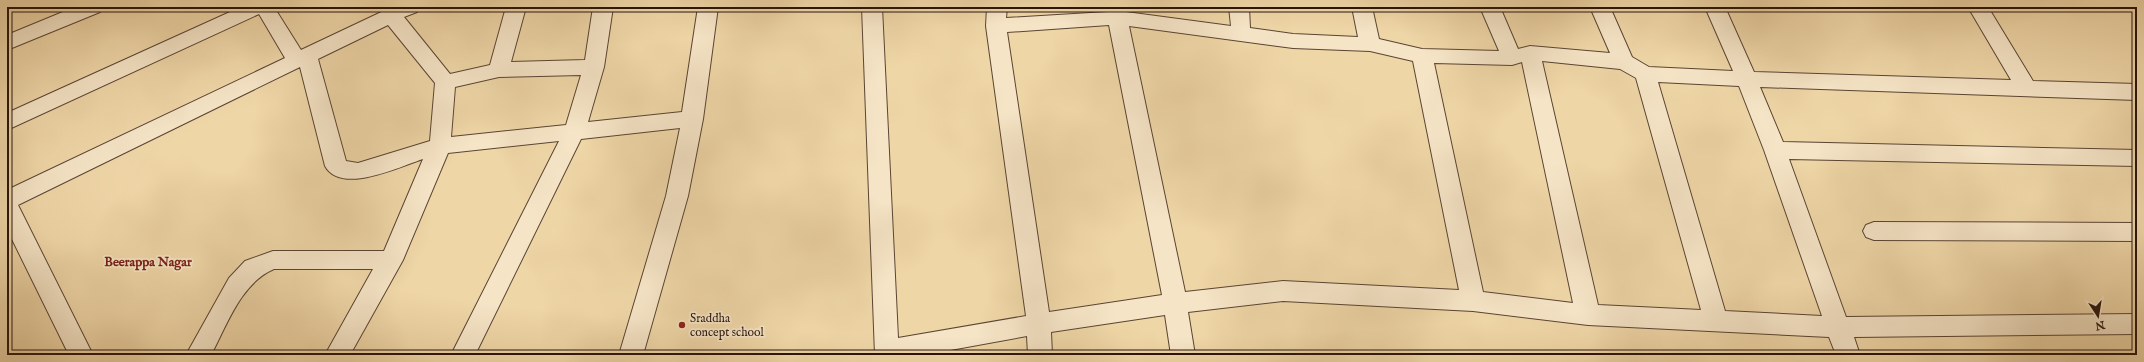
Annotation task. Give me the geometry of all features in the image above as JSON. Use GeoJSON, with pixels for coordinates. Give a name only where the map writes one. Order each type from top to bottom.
{"type":"FeatureCollection","features":[{"type":"Feature","properties":{"kind":"street"},"geometry":{"type":"LineString","coordinates":[[7,42],[93,7]]}},
{"type":"Feature","properties":{"kind":"street"},"geometry":{"type":"LineString","coordinates":[[7,122],[258,7]]}},
{"type":"Feature","properties":{"kind":"street"},"geometry":{"type":"LineString","coordinates":[[264,7],[302,58],[336,166],[344,171],[358,171],[440,146],[692,119]]}},
{"type":"Feature","properties":{"kind":"street"},"geometry":{"type":"LineString","coordinates":[[499,70],[516,7]]}},
{"type":"Feature","properties":{"kind":"street"},"geometry":{"type":"LineString","coordinates":[[463,355],[574,132],[594,67],[603,7]]}},
{"type":"Feature","properties":{"kind":"street"},"geometry":{"type":"LineString","coordinates":[[631,355],[677,196],[692,119],[708,7]]}},
{"type":"Feature","properties":{"kind":"street"},"geometry":{"type":"LineString","coordinates":[[872,7],[887,353],[1039,324],[1175,303],[1283,291],[1473,301],[1588,315],[1838,327],[2137,324]]}},
{"type":"Feature","properties":{"kind":"street"},"geometry":{"type":"LineString","coordinates":[[1239,7],[1241,35]]}},
{"type":"Feature","properties":{"kind":"street"},"geometry":{"type":"LineString","coordinates":[[1362,7],[1370,44]]}},
{"type":"Feature","properties":{"kind":"street"},"geometry":{"type":"LineString","coordinates":[[1490,7],[1521,56],[1588,315]]}},
{"type":"Feature","properties":{"kind":"street"},"geometry":{"type":"LineString","coordinates":[[1600,7],[1624,62]]}},
{"type":"Feature","properties":{"kind":"street"},"geometry":{"type":"LineString","coordinates":[[1715,7],[1747,79],[1775,150],[1848,355]]}},
{"type":"Feature","properties":{"kind":"street"},"geometry":{"type":"LineString","coordinates":[[1978,7],[2027,89]]}},
{"type":"Feature","properties":{"kind":"street"},"geometry":{"type":"LineString","coordinates":[[7,200],[401,11],[445,82],[440,146],[391,260],[337,355]]}},
{"type":"Feature","properties":{"kind":"street"},"geometry":{"type":"LineString","coordinates":[[1116,13],[1175,303],[1183,355]]}},
{"type":"Feature","properties":{"kind":"street"},"geometry":{"type":"LineString","coordinates":[[1040,355],[1039,324],[997,16],[1116,13],[1241,35],[1293,41],[1370,44],[1422,56],[1521,56],[1624,62],[1645,74],[1747,79],[2137,92]]}},
{"type":"Feature","properties":{"kind":"street"},"geometry":{"type":"LineString","coordinates":[[1422,56],[1473,301]]}},
{"type":"Feature","properties":{"kind":"street"},"geometry":{"type":"LineString","coordinates":[[445,82],[499,70],[594,67]]}},
{"type":"Feature","properties":{"kind":"street"},"geometry":{"type":"LineString","coordinates":[[1645,74],[1716,321]]}},
{"type":"Feature","properties":{"kind":"street"},"geometry":{"type":"LineString","coordinates":[[1775,150],[2137,158]]}},
{"type":"Feature","properties":{"kind":"street"},"geometry":{"type":"LineString","coordinates":[[7,206],[81,355]]}},
{"type":"Feature","properties":{"kind":"street"},"geometry":{"type":"LineString","coordinates":[[1874,231],[2137,232]]}},
{"type":"Feature","properties":{"kind":"street"},"geometry":{"type":"LineString","coordinates":[[198,355],[237,285],[253,268],[273,260],[391,260]]}},
{"type":"Feature","properties":{"kind":"place","name":"Sraddha concept school"},"geometry":{"type":"Point","coordinates":[682,325]}},
{"type":"Feature","properties":{"kind":"district","name":"Beerappa Nagar"},"geometry":{"type":"Point","coordinates":[148,262]}}]}
